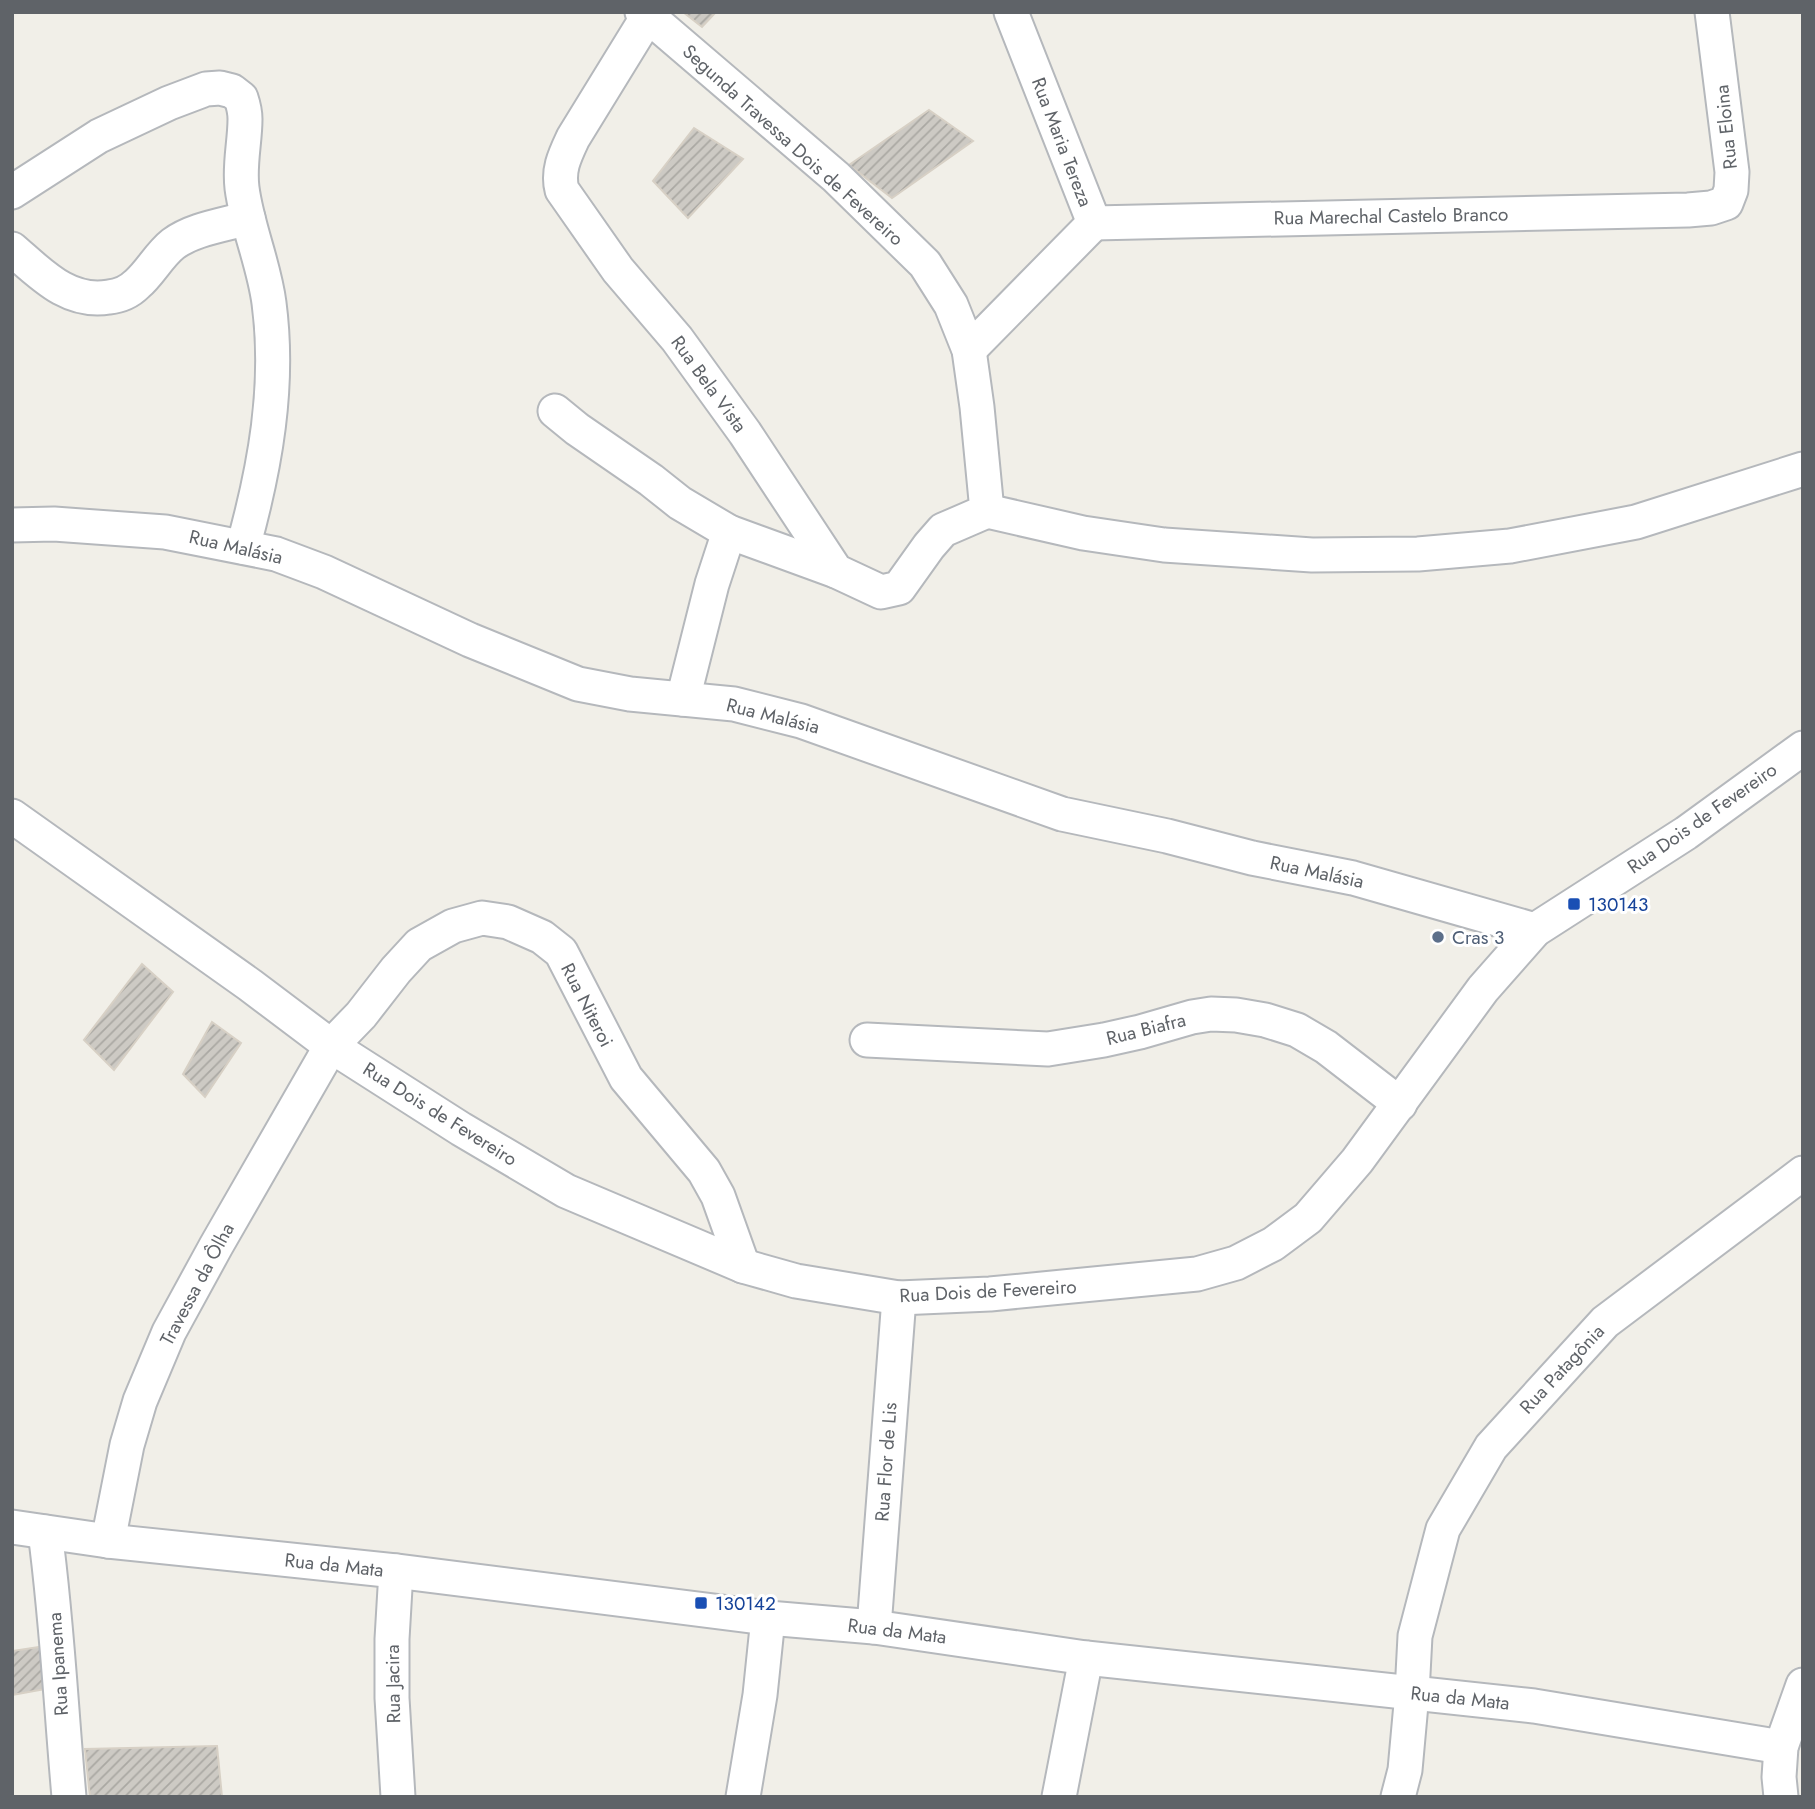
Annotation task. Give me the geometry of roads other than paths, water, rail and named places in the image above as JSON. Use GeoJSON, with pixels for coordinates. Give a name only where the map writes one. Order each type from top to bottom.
{"type":"FeatureCollection","features":[{"type":"Feature","properties":{"kind":"street","name":"Rua Maria Tereza"},"geometry":{"type":"LineString","coordinates":[[969,350],[1094,223],[1011,12]]}},
{"type":"Feature","properties":{"kind":"street","name":"Rua Eloina"},"geometry":{"type":"LineString","coordinates":[[1688,210],[1711,208],[1726,203],[1731,190],[1732,172],[1712,12]]}},
{"type":"Feature","properties":{"kind":"street","name":"Rua Bela Vista"},"geometry":{"type":"LineString","coordinates":[[645,14],[573,138],[561,168],[562,190],[618,270],[677,339],[745,433],[836,571]]}},
{"type":"Feature","properties":{"kind":"street","name":"Segunda Travessa Dois de Fevereiro"},"geometry":{"type":"LineString","coordinates":[[645,14],[836,177],[925,264],[951,304],[969,350],[987,511]]}},
{"type":"Feature","properties":{"kind":"street"},"geometry":{"type":"LineString","coordinates":[[12,192],[99,136],[169,103],[205,89],[220,88],[232,91],[241,98],[245,117],[240,174],[244,203],[262,262],[269,304],[273,366],[265,449],[243,547]]}},
{"type":"Feature","properties":{"kind":"street","name":"Rua Marechal Castelo Branco"},"geometry":{"type":"LineString","coordinates":[[1094,223],[1688,210]]}},
{"type":"Feature","properties":{"kind":"street"},"geometry":{"type":"LineString","coordinates":[[12,249],[48,280],[75,296],[94,300],[120,295],[136,285],[170,246],[182,238],[248,218]]}},
{"type":"Feature","properties":{"kind":"street"},"geometry":{"type":"LineString","coordinates":[[555,411],[680,503],[729,532],[836,571],[881,592],[900,588],[929,545],[943,530],[987,511],[1083,533],[1164,545],[1312,555],[1418,554],[1510,546],[1636,522],[1803,469]]}},
{"type":"Feature","properties":{"kind":"street","name":"Rua Malásia"},"geometry":{"type":"LineString","coordinates":[[12,525],[54,524],[165,532],[276,554],[324,572],[470,640],[579,684],[630,695],[734,704],[801,721],[1062,814],[1167,836],[1252,858],[1353,878],[1535,930]]}},
{"type":"Feature","properties":{"kind":"street"},"geometry":{"type":"LineString","coordinates":[[683,699],[712,584],[729,532]]}},
{"type":"Feature","properties":{"kind":"street","name":"Rua Dois de Fevereiro"},"geometry":{"type":"LineString","coordinates":[[12,816],[250,985],[331,1046],[461,1129],[566,1191],[743,1266],[796,1281],[899,1297],[990,1294],[1197,1274],[1236,1263],[1273,1244],[1308,1218],[1357,1161],[1483,989],[1535,930],[1686,832],[1803,748]]}},
{"type":"Feature","properties":{"kind":"street","name":"Rua Niteroi"},"geometry":{"type":"LineString","coordinates":[[331,1046],[361,1015],[419,945],[453,926],[482,918],[508,922],[542,937],[561,952],[626,1077],[704,1171],[718,1196],[743,1266]]}},
{"type":"Feature","properties":{"kind":"street","name":"Rua Biafra"},"geometry":{"type":"LineString","coordinates":[[867,1040],[1048,1049],[1128,1035],[1192,1017],[1211,1014],[1236,1015],[1297,1030],[1326,1046],[1400,1104]]}},
{"type":"Feature","properties":{"kind":"street","name":"Travessa da Ôlha"},"geometry":{"type":"LineString","coordinates":[[108,1541],[127,1445],[140,1401],[169,1332],[331,1046]]}},
{"type":"Feature","properties":{"kind":"street","name":"Rua Patagônia"},"geometry":{"type":"LineString","coordinates":[[1398,1797],[1405,1770],[1415,1636],[1443,1529],[1491,1447],[1605,1322],[1803,1173]]}},
{"type":"Feature","properties":{"kind":"street","name":"Rua Flor de Lis"},"geometry":{"type":"LineString","coordinates":[[874,1627],[899,1297]]}},
{"type":"Feature","properties":{"kind":"street","name":"Rua da Mata"},"geometry":{"type":"LineString","coordinates":[[12,1527],[108,1541],[396,1571],[768,1618],[874,1627],[1086,1658],[1534,1706],[1781,1747]]}},
{"type":"Feature","properties":{"kind":"street","name":"Rua Ipanema"},"geometry":{"type":"LineString","coordinates":[[45,1532],[58,1649],[69,1797]]}},
{"type":"Feature","properties":{"kind":"street","name":"Rua Jacira"},"geometry":{"type":"LineString","coordinates":[[396,1571],[392,1662],[398,1797]]}},
{"type":"Feature","properties":{"kind":"street"},"geometry":{"type":"LineString","coordinates":[[743,1797],[760,1695],[768,1618]]}},
{"type":"Feature","properties":{"kind":"street"},"geometry":{"type":"LineString","coordinates":[[1059,1797],[1086,1658]]}},
{"type":"Feature","properties":{"kind":"street"},"geometry":{"type":"LineString","coordinates":[[1781,1797],[1781,1747],[1803,1685]]}},
{"type":"Feature","properties":{"kind":"place","name":"130143"},"geometry":{"type":"Point","coordinates":[1574,904]}},
{"type":"Feature","properties":{"kind":"place","name":"Cras 3"},"geometry":{"type":"Point","coordinates":[1438,937]}},
{"type":"Feature","properties":{"kind":"place","name":"130142"},"geometry":{"type":"Point","coordinates":[701,1603]}}]}
